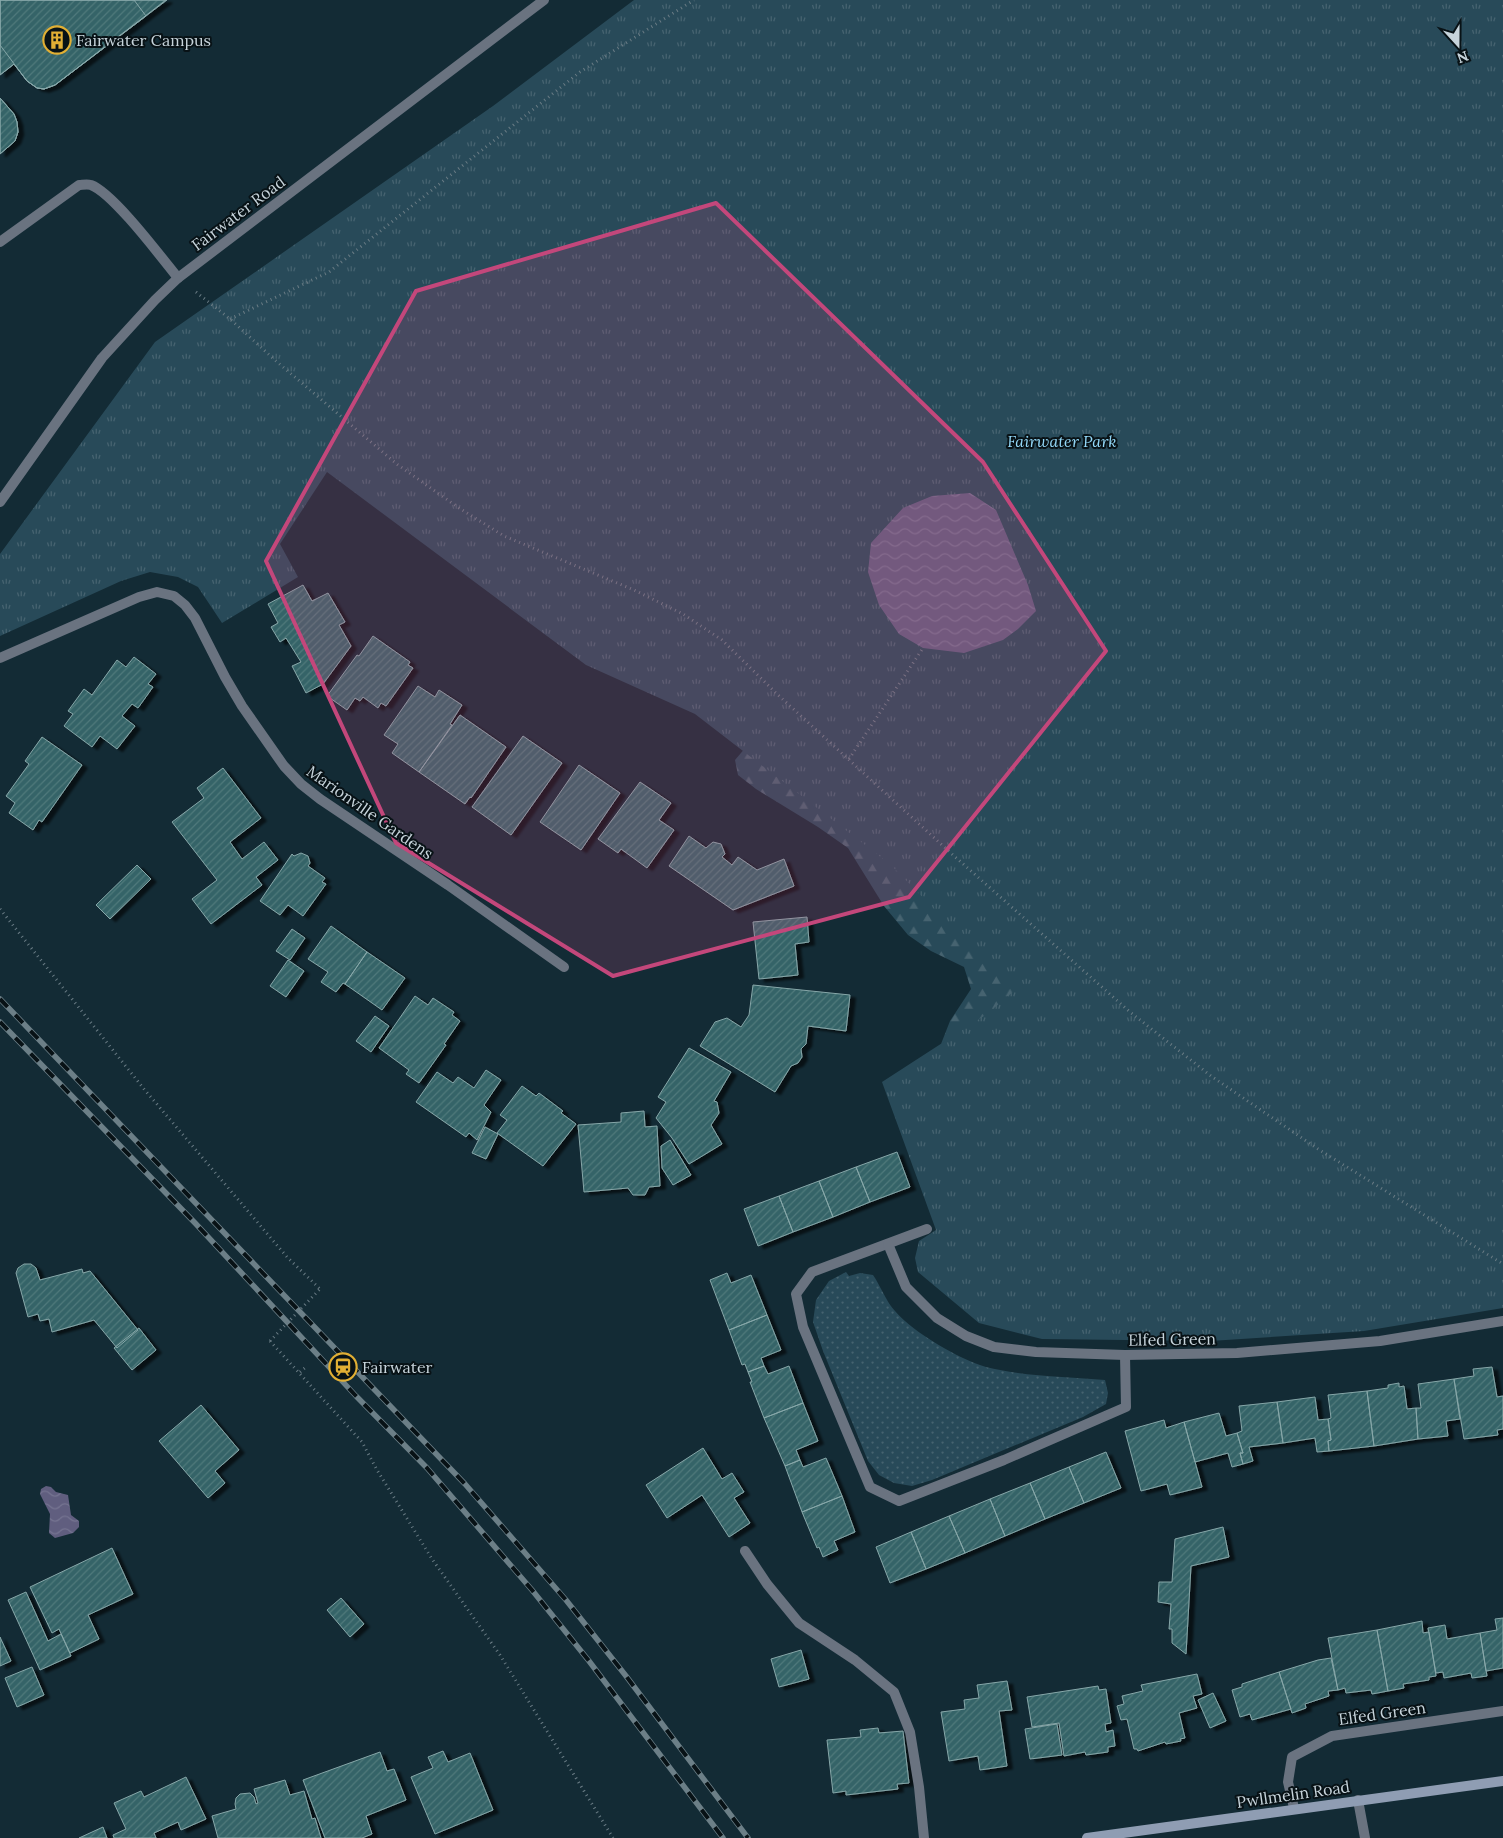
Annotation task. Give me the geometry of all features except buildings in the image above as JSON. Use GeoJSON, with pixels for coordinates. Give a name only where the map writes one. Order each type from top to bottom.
{"type":"FeatureCollection","features":[{"type":"Feature","properties":{"kind":"street","name":"Fairwater Road"},"geometry":{"type":"LineString","coordinates":[[0,502],[102,358],[148,306],[178,278],[544,0]]}},
{"type":"Feature","properties":{"kind":"street"},"geometry":{"type":"LineString","coordinates":[[0,242],[79,185],[90,185],[102,193],[120,210],[178,278]]}},
{"type":"Feature","properties":{"kind":"street","name":"Marionville Gardens"},"geometry":{"type":"LineString","coordinates":[[0,658],[139,596],[157,592],[174,596],[185,605],[195,618],[242,706],[284,766],[301,784],[564,967]]}},
{"type":"Feature","properties":{"kind":"street"},"geometry":{"type":"LineString","coordinates":[[927,1229],[812,1272],[796,1294],[803,1328],[870,1487],[899,1501],[1004,1460],[1126,1407],[1125,1355]]}},
{"type":"Feature","properties":{"kind":"street","name":"Elfed Green"},"geometry":{"type":"LineString","coordinates":[[888,1244],[906,1287],[937,1318],[966,1336],[994,1347],[1036,1352],[1125,1355],[1237,1354],[1380,1341],[1503,1321]]}},
{"type":"Feature","properties":{"kind":"street"},"geometry":{"type":"LineString","coordinates":[[745,1551],[766,1584],[799,1623],[855,1660],[894,1692],[910,1732],[920,1787],[924,1838]]}},
{"type":"Feature","properties":{"kind":"street","name":"Elfed Green"},"geometry":{"type":"LineString","coordinates":[[1294,1808],[1288,1782],[1292,1757],[1332,1736],[1503,1711]]}},
{"type":"Feature","properties":{"kind":"street","name":"Pwllmelin Road"},"geometry":{"type":"LineString","coordinates":[[1087,1838],[1294,1808],[1503,1781]]}},
{"type":"Feature","properties":{"kind":"street"},"geometry":{"type":"LineString","coordinates":[[1358,1800],[1365,1838]]}},
{"type":"Feature","properties":{"kind":"path"},"geometry":{"type":"LineString","coordinates":[[230,319],[329,272],[580,72],[694,0]]}},
{"type":"Feature","properties":{"kind":"path"},"geometry":{"type":"LineString","coordinates":[[178,278],[230,319],[398,466],[460,508],[504,536],[634,590],[683,614],[722,640],[953,855],[1130,1012],[1211,1076],[1318,1149],[1503,1264]]}},
{"type":"Feature","properties":{"kind":"path"},"geometry":{"type":"LineString","coordinates":[[848,759],[923,648]]}},
{"type":"Feature","properties":{"kind":"path"},"geometry":{"type":"LineString","coordinates":[[0,909],[144,1088],[287,1257],[320,1289],[270,1340],[362,1442],[377,1470],[432,1559],[500,1655],[613,1838]]}},
{"type":"Feature","properties":{"kind":"path"},"geometry":{"type":"LineString","coordinates":[[284,1260],[287,1257]]}},
{"type":"Feature","properties":{"kind":"path"},"geometry":{"type":"LineString","coordinates":[[300,1372],[307,1366]]}},
{"type":"Feature","properties":{"kind":"highlighted area"},"geometry":{"type":"Polygon","coordinates":[[[716,203],[983,462],[1106,651],[909,897],[613,976],[396,843],[266,561],[416,291],[716,203]]]}},
{"type":"Feature","properties":{"kind":"green space","name":"Fairwater Park"},"geometry":{"type":"Polygon","coordinates":[[[634,0],[1503,0],[1503,1308],[1364,1331],[1210,1341],[1042,1339],[979,1323],[918,1272],[915,1258],[919,1241],[936,1230],[882,1082],[987,1014],[1014,991],[891,865],[695,714],[586,665],[327,472],[280,544],[298,577],[222,623],[198,587],[178,577],[150,572],[121,581],[0,636],[0,554],[155,342],[493,106],[634,0]]]}},
{"type":"Feature","properties":{"kind":"green space"},"geometry":{"type":"Polygon","coordinates":[[[752,740],[1115,949],[941,1044],[950,1021],[971,989],[964,967],[931,951],[908,935],[884,906],[848,848],[756,789],[738,775],[735,760],[752,740]]]}},
{"type":"Feature","properties":{"kind":"green space"},"geometry":{"type":"Polygon","coordinates":[[[846,1272],[849,1276],[860,1273],[873,1275],[889,1303],[903,1319],[913,1328],[950,1352],[986,1367],[1000,1370],[1105,1380],[1108,1393],[1106,1404],[1083,1417],[932,1480],[912,1486],[894,1483],[879,1475],[868,1461],[813,1322],[816,1300],[829,1281],[846,1272]]]}},
{"type":"Feature","properties":{"kind":"water"},"geometry":{"type":"Polygon","coordinates":[[[970,493],[996,510],[1028,585],[1036,611],[1018,629],[1003,640],[964,653],[923,648],[899,634],[879,605],[868,572],[871,543],[903,508],[932,496],[970,493]]]}},
{"type":"Feature","properties":{"kind":"water"},"geometry":{"type":"Polygon","coordinates":[[[46,1486],[51,1487],[56,1492],[68,1495],[71,1515],[79,1521],[79,1527],[73,1533],[55,1538],[49,1533],[50,1514],[40,1494],[41,1489],[46,1486]]]}},
{"type":"Feature","properties":{"kind":"railway"},"geometry":{"type":"LineString","coordinates":[[0,999],[465,1484],[566,1600],[748,1838]]}},
{"type":"Feature","properties":{"kind":"railway"},"geometry":{"type":"LineString","coordinates":[[0,1022],[196,1224],[356,1396],[427,1468],[532,1590],[589,1661],[723,1838]]}},
{"type":"Feature","properties":{"kind":"place","name":"Fairwater Campus"},"geometry":{"type":"Point","coordinates":[57,40]}},
{"type":"Feature","properties":{"kind":"place","name":"Fairwater"},"geometry":{"type":"Point","coordinates":[343,1367]}}]}
